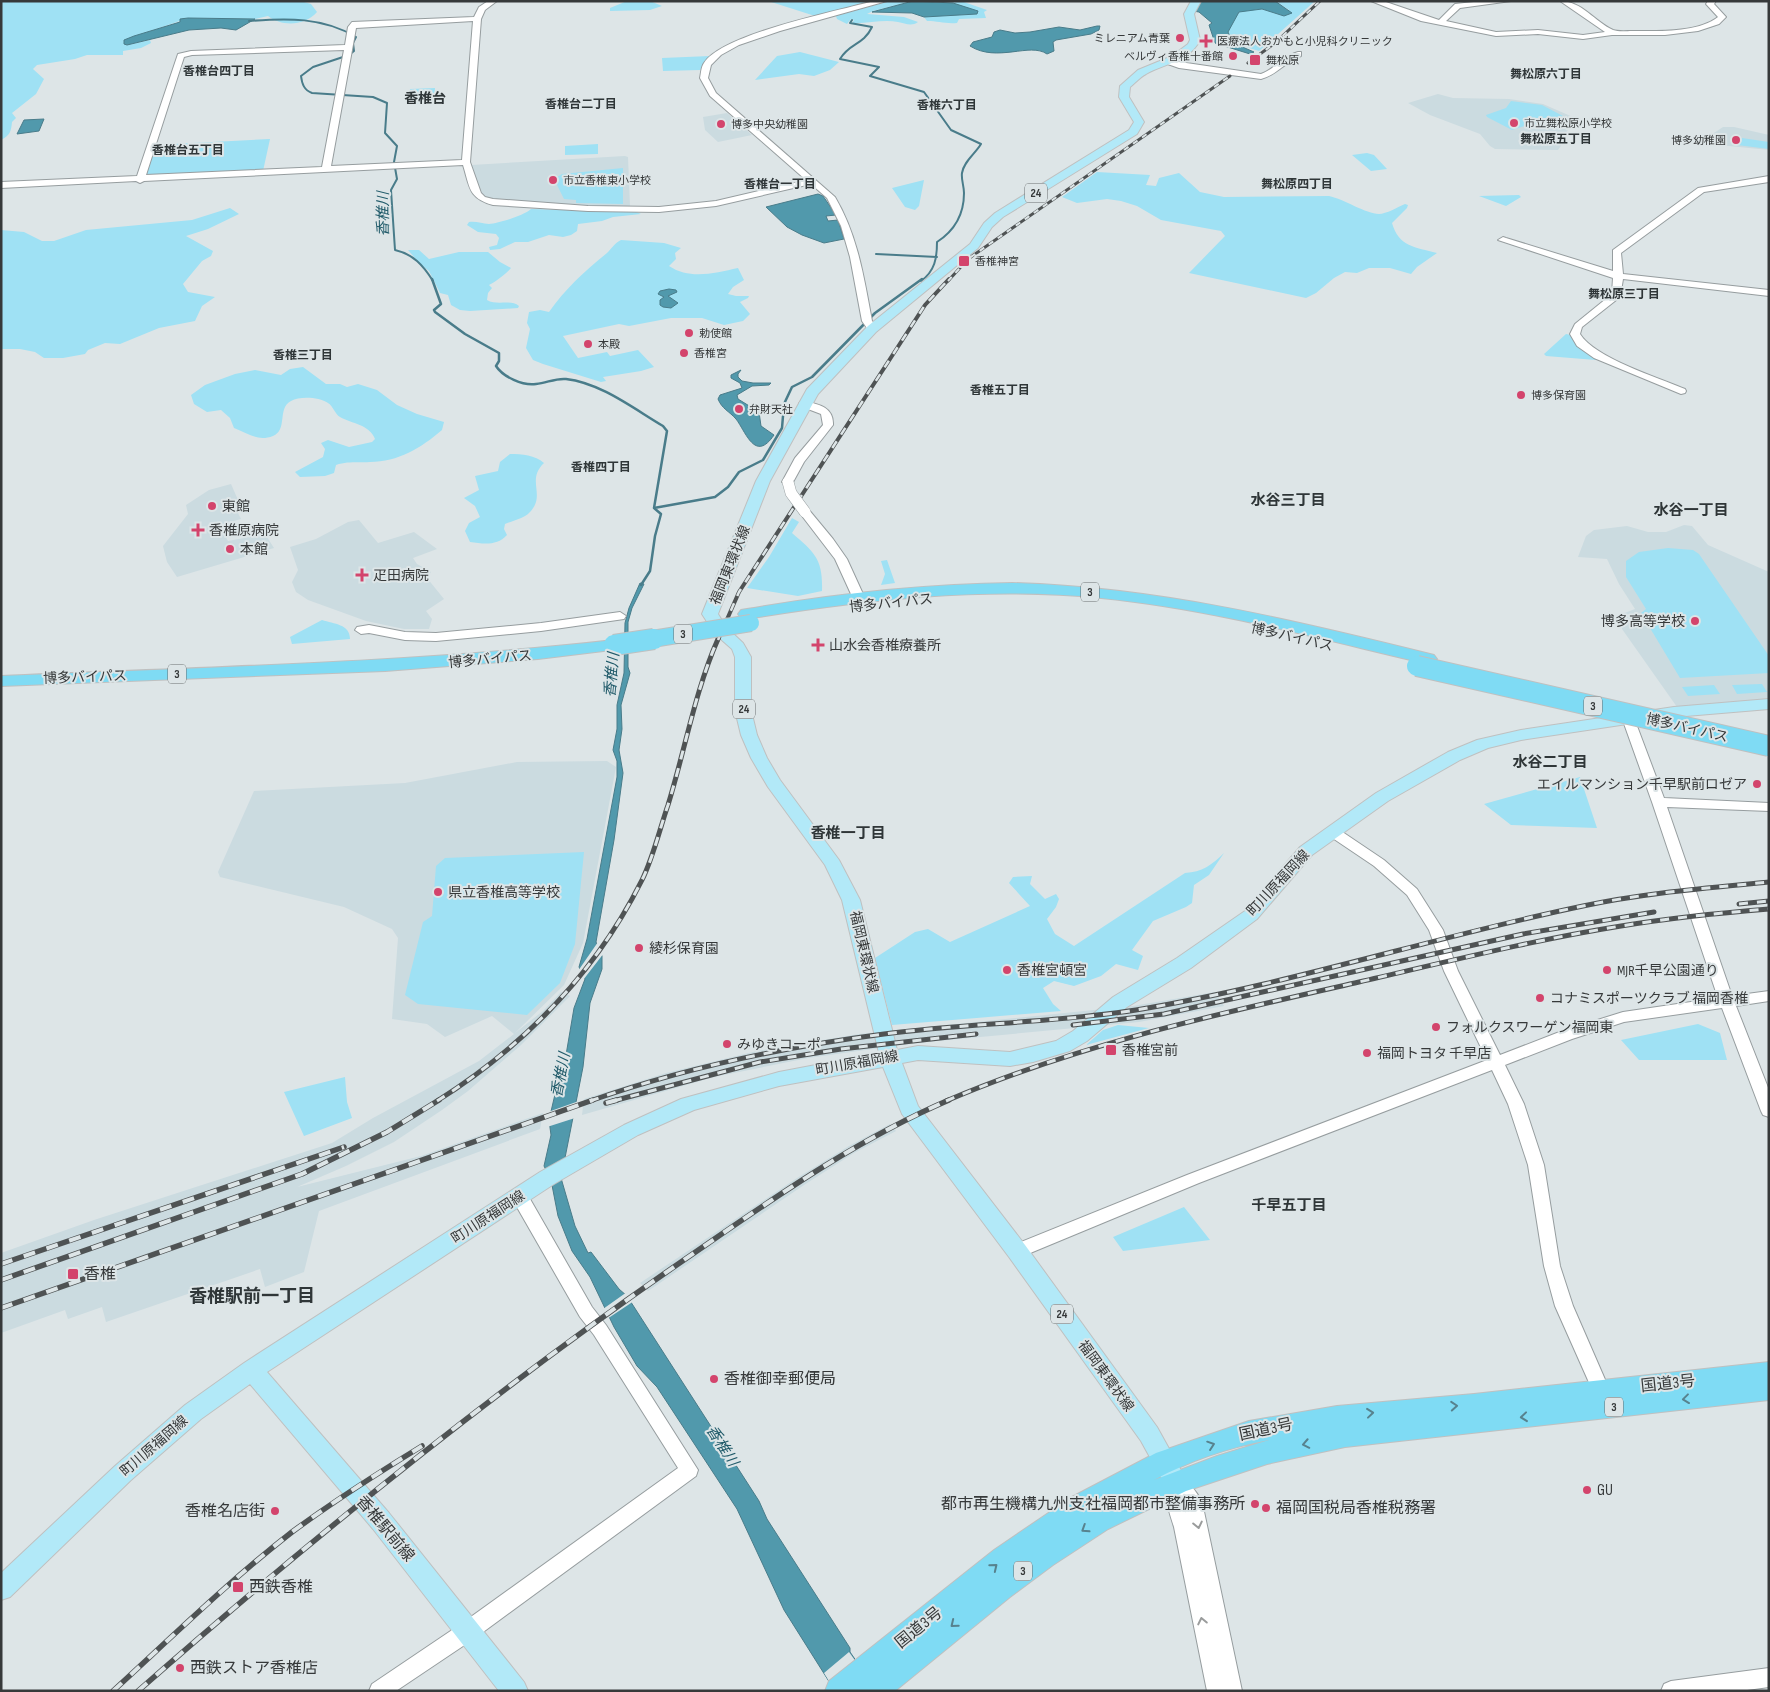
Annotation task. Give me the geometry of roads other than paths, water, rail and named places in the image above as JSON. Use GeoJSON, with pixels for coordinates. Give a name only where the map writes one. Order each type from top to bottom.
{"type":"FeatureCollection","features":[{"type":"Feature","properties":{"kind":"highway","name":"博多バイパス"},"geometry":{"type":"LineString","coordinates":[[1,681],[457,662],[538,655],[860,600],[981,596],[1040,597],[1102,601],[1173,612],[1422,662],[1769,736]]}},
{"type":"Feature","properties":{"kind":"highway","name":"博多バイパス"},"geometry":{"type":"LineString","coordinates":[[1,672],[458,653],[613,641]]}},
{"type":"Feature","properties":{"kind":"highway","name":"博多バイパス"},"geometry":{"type":"LineString","coordinates":[[1422,662],[1769,746]]}},
{"type":"Feature","properties":{"kind":"highway","name":"国道3号"},"geometry":{"type":"LineString","coordinates":[[839,1691],[878,1678],[1043,1556],[1170,1472],[1249,1432],[1337,1417],[1769,1373]]}},
{"type":"Feature","properties":{"kind":"highway","name":"国道3号"},"geometry":{"type":"LineString","coordinates":[[1170,1472],[1345,1436],[1769,1389]]}},
{"type":"Feature","properties":{"kind":"main road","name":"福岡東環状線"},"geometry":{"type":"LineString","coordinates":[[1170,1472],[1149,1434],[1017,1251],[909,1109],[890,1057],[852,900],[845,881],[826,850],[772,779],[755,749],[746,725],[742,700],[742,652],[715,624],[710,614],[763,481],[812,392],[872,329],[974,246],[988,225],[999,215],[1133,132],[1139,122],[1124,97],[1125,86],[1142,72],[1184,53],[1192,46],[1195,40],[1189,14],[1196,1]]}},
{"type":"Feature","properties":{"kind":"main road","name":"町川原福岡線"},"geometry":{"type":"LineString","coordinates":[[1,1589],[166,1435],[199,1408],[252,1370],[492,1213],[570,1164],[631,1130],[688,1104],[779,1079],[918,1052],[1010,1059],[1041,1053],[1072,1042],[1120,1002],[1184,963],[1251,915],[1306,851],[1382,797],[1454,756],[1483,744],[1521,735],[1628,718],[1769,704]]}},
{"type":"Feature","properties":{"kind":"main road","name":"香椎駅前線"},"geometry":{"type":"LineString","coordinates":[[252,1370],[381,1522],[515,1691]]}},
{"type":"Feature","properties":{"kind":"street"},"geometry":{"type":"LineString","coordinates":[[493,1],[482,9],[477,19],[466,162],[477,194],[487,201],[586,208],[653,210],[685,208],[814,181]]}},
{"type":"Feature","properties":{"kind":"street"},"geometry":{"type":"LineString","coordinates":[[872,329],[868,321],[856,261],[842,214],[831,197],[709,90],[704,76],[707,66],[716,55],[744,39],[883,1]]}},
{"type":"Feature","properties":{"kind":"street"},"geometry":{"type":"LineString","coordinates":[[1375,1],[1424,19],[1496,34],[1538,32],[1583,36],[1612,33],[1665,34],[1695,29],[1716,22],[1722,17],[1710,4],[1712,1]]}},
{"type":"Feature","properties":{"kind":"street"},"geometry":{"type":"LineString","coordinates":[[1441,22],[1458,6],[1508,1]]}},
{"type":"Feature","properties":{"kind":"street"},"geometry":{"type":"LineString","coordinates":[[1564,1],[1612,33]]}},
{"type":"Feature","properties":{"kind":"street"},"geometry":{"type":"LineString","coordinates":[[326,169],[348,46],[352,27],[355,24],[477,19]]}},
{"type":"Feature","properties":{"kind":"street"},"geometry":{"type":"LineString","coordinates":[[140,179],[181,56],[185,54],[348,46]]}},
{"type":"Feature","properties":{"kind":"street"},"geometry":{"type":"LineString","coordinates":[[1166,62],[1188,68],[1218,69],[1260,76],[1268,74],[1288,57],[1298,54]]}},
{"type":"Feature","properties":{"kind":"street"},"geometry":{"type":"LineString","coordinates":[[1,185],[466,162]]}},
{"type":"Feature","properties":{"kind":"street"},"geometry":{"type":"LineString","coordinates":[[1681,391],[1598,356],[1581,344],[1575,334],[1578,326],[1617,295],[1616,252],[1701,190],[1769,179]]}},
{"type":"Feature","properties":{"kind":"street"},"geometry":{"type":"LineString","coordinates":[[1503,240],[1618,276],[1769,293]]}},
{"type":"Feature","properties":{"kind":"street"},"geometry":{"type":"LineString","coordinates":[[804,404],[822,409],[829,419],[828,425],[790,473],[788,482],[791,493],[829,541],[841,560],[860,600]]}},
{"type":"Feature","properties":{"kind":"street"},"geometry":{"type":"LineString","coordinates":[[361,630],[369,629],[405,636],[436,637],[532,628],[620,616]]}},
{"type":"Feature","properties":{"kind":"street"},"geometry":{"type":"LineString","coordinates":[[1628,718],[1659,802],[1699,928],[1769,1111]]}},
{"type":"Feature","properties":{"kind":"street"},"geometry":{"type":"LineString","coordinates":[[1659,802],[1769,807]]}},
{"type":"Feature","properties":{"kind":"street"},"geometry":{"type":"LineString","coordinates":[[1333,832],[1379,863],[1412,892],[1436,930],[1451,971],[1516,1104],[1530,1143],[1540,1184],[1552,1266],[1564,1306],[1600,1391]]}},
{"type":"Feature","properties":{"kind":"street"},"geometry":{"type":"LineString","coordinates":[[1017,1251],[1193,1179],[1566,1035],[1623,1018],[1769,996]]}},
{"type":"Feature","properties":{"kind":"street"},"geometry":{"type":"LineString","coordinates":[[379,1691],[468,1631],[689,1470],[600,1330],[586,1312],[520,1197]]}},
{"type":"Feature","properties":{"kind":"street"},"geometry":{"type":"LineString","coordinates":[[1170,1472],[1217,1691]]}},
{"type":"Feature","properties":{"kind":"street"},"geometry":{"type":"LineString","coordinates":[[1170,1472],[1193,1502],[1232,1691]]}},
{"type":"Feature","properties":{"kind":"street"},"geometry":{"type":"LineString","coordinates":[[1671,1691],[1769,1676]]}},
{"type":"Feature","properties":{"kind":"water"},"geometry":{"type":"Polygon","coordinates":[[[913,1],[953,3],[978,11],[977,14],[924,17],[912,13],[872,12],[913,1]]]}},
{"type":"Feature","properties":{"kind":"water"},"geometry":{"type":"Polygon","coordinates":[[[1202,1],[1275,1],[1292,13],[1284,16],[1262,9],[1239,12],[1228,32],[1233,43],[1254,52],[1250,54],[1215,43],[1209,25],[1212,23],[1199,12],[1193,11],[1202,1]]]}},
{"type":"Feature","properties":{"kind":"water"},"geometry":{"type":"Polygon","coordinates":[[[180,19],[255,19],[236,30],[221,28],[189,30],[127,45],[124,44],[124,40],[180,22],[180,19]]]}},
{"type":"Feature","properties":{"kind":"water"},"geometry":{"type":"Polygon","coordinates":[[[1100,26],[1099,30],[1091,34],[1056,40],[1053,42],[1054,51],[1047,54],[1032,50],[991,53],[980,51],[970,46],[973,42],[992,37],[994,32],[1000,30],[1015,33],[1059,27],[1080,30],[1100,26]]]}},
{"type":"Feature","properties":{"kind":"water"},"geometry":{"type":"Polygon","coordinates":[[[44,119],[39,131],[17,134],[24,120],[44,119]]]}},
{"type":"Feature","properties":{"kind":"water"},"geometry":{"type":"Polygon","coordinates":[[[818,194],[823,196],[836,215],[826,216],[828,221],[838,220],[844,239],[824,243],[802,235],[787,227],[766,207],[818,194]]]}},
{"type":"Feature","properties":{"kind":"water"},"geometry":{"type":"Polygon","coordinates":[[[676,290],[677,292],[668,296],[678,303],[671,308],[660,305],[660,300],[664,297],[658,294],[660,291],[676,290]]]}},
{"type":"Feature","properties":{"kind":"water"},"geometry":{"type":"Polygon","coordinates":[[[741,370],[738,377],[742,381],[771,383],[769,385],[752,386],[737,395],[738,399],[759,412],[761,426],[774,435],[767,443],[761,446],[756,446],[747,437],[736,419],[724,408],[718,399],[720,395],[742,388],[740,383],[731,378],[731,375],[741,370]]]}},
{"type":"Feature","properties":{"kind":"water"},"geometry":{"type":"Polygon","coordinates":[[[640,583],[644,584],[632,608],[628,622],[628,667],[630,673],[621,705],[622,729],[619,750],[623,773],[614,840],[596,942],[602,956],[602,969],[590,1003],[583,1067],[561,1178],[575,1226],[588,1253],[591,1252],[619,1289],[627,1296],[759,1501],[767,1519],[850,1648],[850,1652],[877,1691],[835,1691],[784,1610],[737,1509],[657,1387],[637,1366],[614,1327],[590,1277],[572,1251],[558,1216],[551,1180],[544,1166],[551,1135],[549,1120],[562,1058],[566,1055],[574,1008],[585,979],[579,967],[587,939],[617,777],[617,761],[613,750],[617,729],[617,705],[624,673],[625,623],[629,608],[640,583]]]}},
{"type":"Feature","properties":{"kind":"waterway","name":"香椎川"},"geometry":{"type":"LineString","coordinates":[[249,21],[291,19],[318,22],[343,30],[356,37],[353,43],[354,51],[349,55],[313,67],[301,76],[302,82],[305,88],[312,93],[373,97],[387,103],[385,133],[397,146],[394,162],[397,179],[391,190],[395,250],[407,254],[417,261],[432,280]]}},
{"type":"Feature","properties":{"kind":"waterway"},"geometry":{"type":"LineString","coordinates":[[852,20],[850,23],[872,27],[865,38],[848,50],[840,59],[879,67],[870,76],[924,92],[951,130],[981,144],[963,169],[964,201],[960,215],[948,233],[937,242],[935,257]]}},
{"type":"Feature","properties":{"kind":"waterway"},"geometry":{"type":"LineString","coordinates":[[876,254],[935,257]]}},
{"type":"Feature","properties":{"kind":"waterway"},"geometry":{"type":"LineString","coordinates":[[921,281],[932,268],[935,257]]}},
{"type":"Feature","properties":{"kind":"waterway"},"geometry":{"type":"LineString","coordinates":[[654,508],[715,497],[728,487],[739,472],[763,460],[782,428],[784,404],[792,387],[812,377],[875,313],[922,279]]}},
{"type":"Feature","properties":{"kind":"waterway","name":"香椎川"},"geometry":{"type":"LineString","coordinates":[[432,280],[441,304],[434,310],[435,312],[465,334],[499,353],[499,361],[496,366],[503,374],[525,384],[562,379],[579,381],[604,391],[663,426],[667,431],[654,508]]}},
{"type":"Feature","properties":{"kind":"waterway","name":"香椎川"},"geometry":{"type":"LineString","coordinates":[[641,585],[650,571],[655,536],[661,514],[654,508]]}},
{"type":"Feature","properties":{"kind":"railway"},"geometry":{"type":"LineString","coordinates":[[1248,63],[1275,43],[1320,1]]}},
{"type":"Feature","properties":{"kind":"railway"},"geometry":{"type":"LineString","coordinates":[[948,281],[968,259],[1230,76]]}},
{"type":"Feature","properties":{"kind":"railway"},"geometry":{"type":"LineString","coordinates":[[718,640],[739,592],[925,305],[949,279]]}},
{"type":"Feature","properties":{"kind":"railway"},"geometry":{"type":"LineString","coordinates":[[437,1101],[499,1056],[528,1031],[580,976],[624,914],[642,880],[653,853],[703,679],[718,639]]}},
{"type":"Feature","properties":{"kind":"railway"},"geometry":{"type":"LineString","coordinates":[[593,1100],[662,1078],[735,1060],[809,1045],[915,1030],[1073,1018],[1136,1010],[1248,988],[1527,918],[1606,901],[1652,894],[1769,882]]}},
{"type":"Feature","properties":{"kind":"railway"},"geometry":{"type":"LineString","coordinates":[[1739,904],[1769,901]]}},
{"type":"Feature","properties":{"kind":"railway"},"geometry":{"type":"LineString","coordinates":[[946,1101],[996,1081],[1098,1047],[1254,1006],[1555,938],[1639,923],[1769,909]]}},
{"type":"Feature","properties":{"kind":"railway"},"geometry":{"type":"LineString","coordinates":[[1073,1025],[1164,1014],[1523,934],[1654,912]]}},
{"type":"Feature","properties":{"kind":"railway"},"geometry":{"type":"LineString","coordinates":[[613,1101],[760,1062],[841,1049],[976,1034]]}},
{"type":"Feature","properties":{"kind":"railway"},"geometry":{"type":"LineString","coordinates":[[1,1280],[302,1174],[387,1132],[439,1100]]}},
{"type":"Feature","properties":{"kind":"railway"},"geometry":{"type":"LineString","coordinates":[[1,1308],[593,1100]]}},
{"type":"Feature","properties":{"kind":"railway"},"geometry":{"type":"LineString","coordinates":[[606,1103],[617,1100]]}},
{"type":"Feature","properties":{"kind":"railway"},"geometry":{"type":"LineString","coordinates":[[138,1691],[203,1634],[403,1468],[540,1363],[681,1262],[811,1174],[879,1134],[949,1100]]}},
{"type":"Feature","properties":{"kind":"railway"},"geometry":{"type":"LineString","coordinates":[[1,1264],[344,1147]]}},
{"type":"Feature","properties":{"kind":"railway"},"geometry":{"type":"LineString","coordinates":[[113,1691],[223,1590],[292,1532],[324,1509],[422,1446]]}},
{"type":"Feature","properties":{"kind":"place","name":"ミレニアム青葉"},"geometry":{"type":"Point","coordinates":[1180,38]}},
{"type":"Feature","properties":{"kind":"place","name":"医療法人おかもと小児科クリニック"},"geometry":{"type":"Point","coordinates":[1206,41]}},
{"type":"Feature","properties":{"kind":"place","name":"ベルヴィ香椎十番館"},"geometry":{"type":"Point","coordinates":[1233,56]}},
{"type":"Feature","properties":{"kind":"place","name":"舞松原"},"geometry":{"type":"Point","coordinates":[1255,60]}},
{"type":"Feature","properties":{"kind":"place","name":"市立舞松原小学校"},"geometry":{"type":"Point","coordinates":[1514,123]}},
{"type":"Feature","properties":{"kind":"place","name":"博多中央幼稚園"},"geometry":{"type":"Point","coordinates":[721,124]}},
{"type":"Feature","properties":{"kind":"place","name":"博多幼稚園"},"geometry":{"type":"Point","coordinates":[1736,140]}},
{"type":"Feature","properties":{"kind":"place","name":"市立香椎東小学校"},"geometry":{"type":"Point","coordinates":[553,180]}},
{"type":"Feature","properties":{"kind":"place","name":"香椎神宮"},"geometry":{"type":"Point","coordinates":[964,261]}},
{"type":"Feature","properties":{"kind":"place","name":"勅使館"},"geometry":{"type":"Point","coordinates":[689,333]}},
{"type":"Feature","properties":{"kind":"place","name":"本殿"},"geometry":{"type":"Point","coordinates":[588,344]}},
{"type":"Feature","properties":{"kind":"place","name":"香椎宮"},"geometry":{"type":"Point","coordinates":[684,353]}},
{"type":"Feature","properties":{"kind":"place","name":"博多保育園"},"geometry":{"type":"Point","coordinates":[1521,395]}},
{"type":"Feature","properties":{"kind":"place","name":"弁財天社"},"geometry":{"type":"Point","coordinates":[739,409]}},
{"type":"Feature","properties":{"kind":"place","name":"東館"},"geometry":{"type":"Point","coordinates":[212,506]}},
{"type":"Feature","properties":{"kind":"place","name":"香椎原病院"},"geometry":{"type":"Point","coordinates":[198,530]}},
{"type":"Feature","properties":{"kind":"place","name":"本館"},"geometry":{"type":"Point","coordinates":[230,549]}},
{"type":"Feature","properties":{"kind":"place","name":"疋田病院"},"geometry":{"type":"Point","coordinates":[362,575]}},
{"type":"Feature","properties":{"kind":"place","name":"博多高等学校"},"geometry":{"type":"Point","coordinates":[1695,621]}},
{"type":"Feature","properties":{"kind":"place","name":"山水会香椎療養所"},"geometry":{"type":"Point","coordinates":[818,645]}},
{"type":"Feature","properties":{"kind":"place","name":"エイルマンション千早駅前ロゼア"},"geometry":{"type":"Point","coordinates":[1757,784]}},
{"type":"Feature","properties":{"kind":"place","name":"県立香椎高等学校"},"geometry":{"type":"Point","coordinates":[438,892]}},
{"type":"Feature","properties":{"kind":"place","name":"綾杉保育園"},"geometry":{"type":"Point","coordinates":[639,948]}},
{"type":"Feature","properties":{"kind":"place","name":"香椎宮頓宮"},"geometry":{"type":"Point","coordinates":[1007,970]}},
{"type":"Feature","properties":{"kind":"place","name":"MJR千早公園通り"},"geometry":{"type":"Point","coordinates":[1607,970]}},
{"type":"Feature","properties":{"kind":"place","name":"コナミスポーツクラブ 福岡香椎"},"geometry":{"type":"Point","coordinates":[1540,998]}},
{"type":"Feature","properties":{"kind":"place","name":"フォルクスワーゲン福岡東"},"geometry":{"type":"Point","coordinates":[1436,1027]}},
{"type":"Feature","properties":{"kind":"place","name":"みゆきコーポ"},"geometry":{"type":"Point","coordinates":[727,1044]}},
{"type":"Feature","properties":{"kind":"place","name":"香椎宮前"},"geometry":{"type":"Point","coordinates":[1111,1050]}},
{"type":"Feature","properties":{"kind":"place","name":"福岡トヨタ 千早店"},"geometry":{"type":"Point","coordinates":[1367,1053]}},
{"type":"Feature","properties":{"kind":"place","name":"香椎"},"geometry":{"type":"Point","coordinates":[73,1274]}},
{"type":"Feature","properties":{"kind":"place","name":"香椎御幸郵便局"},"geometry":{"type":"Point","coordinates":[714,1379]}},
{"type":"Feature","properties":{"kind":"place","name":"GU"},"geometry":{"type":"Point","coordinates":[1587,1490]}},
{"type":"Feature","properties":{"kind":"place","name":"都市再生機構九州支社福岡都市整備事務所"},"geometry":{"type":"Point","coordinates":[1255,1504]}},
{"type":"Feature","properties":{"kind":"place","name":"福岡国税局香椎税務署"},"geometry":{"type":"Point","coordinates":[1266,1508]}},
{"type":"Feature","properties":{"kind":"place","name":"香椎名店街"},"geometry":{"type":"Point","coordinates":[275,1511]}},
{"type":"Feature","properties":{"kind":"place","name":"西鉄香椎"},"geometry":{"type":"Point","coordinates":[238,1587]}},
{"type":"Feature","properties":{"kind":"place","name":"西鉄ストア香椎店"},"geometry":{"type":"Point","coordinates":[180,1668]}},
{"type":"Feature","properties":{"kind":"district","name":"香椎台四丁目"},"geometry":{"type":"Point","coordinates":[219,71]}},
{"type":"Feature","properties":{"kind":"district","name":"舞松原六丁目"},"geometry":{"type":"Point","coordinates":[1546,74]}},
{"type":"Feature","properties":{"kind":"district","name":"香椎台"},"geometry":{"type":"Point","coordinates":[425,98]}},
{"type":"Feature","properties":{"kind":"district","name":"香椎台二丁目"},"geometry":{"type":"Point","coordinates":[581,104]}},
{"type":"Feature","properties":{"kind":"district","name":"香椎六丁目"},"geometry":{"type":"Point","coordinates":[947,105]}},
{"type":"Feature","properties":{"kind":"district","name":"舞松原五丁目"},"geometry":{"type":"Point","coordinates":[1556,139]}},
{"type":"Feature","properties":{"kind":"district","name":"香椎台五丁目"},"geometry":{"type":"Point","coordinates":[188,150]}},
{"type":"Feature","properties":{"kind":"district","name":"香椎台一丁目"},"geometry":{"type":"Point","coordinates":[780,184]}},
{"type":"Feature","properties":{"kind":"district","name":"舞松原四丁目"},"geometry":{"type":"Point","coordinates":[1297,184]}},
{"type":"Feature","properties":{"kind":"district","name":"舞松原三丁目"},"geometry":{"type":"Point","coordinates":[1624,294]}},
{"type":"Feature","properties":{"kind":"district","name":"香椎三丁目"},"geometry":{"type":"Point","coordinates":[303,355]}},
{"type":"Feature","properties":{"kind":"district","name":"香椎五丁目"},"geometry":{"type":"Point","coordinates":[1000,390]}},
{"type":"Feature","properties":{"kind":"district","name":"香椎四丁目"},"geometry":{"type":"Point","coordinates":[601,467]}},
{"type":"Feature","properties":{"kind":"district","name":"水谷三丁目"},"geometry":{"type":"Point","coordinates":[1288,500]}},
{"type":"Feature","properties":{"kind":"district","name":"水谷一丁目"},"geometry":{"type":"Point","coordinates":[1691,510]}},
{"type":"Feature","properties":{"kind":"district","name":"水谷二丁目"},"geometry":{"type":"Point","coordinates":[1550,762]}},
{"type":"Feature","properties":{"kind":"district","name":"香椎一丁目"},"geometry":{"type":"Point","coordinates":[848,833]}},
{"type":"Feature","properties":{"kind":"district","name":"千早五丁目"},"geometry":{"type":"Point","coordinates":[1289,1205]}},
{"type":"Feature","properties":{"kind":"district","name":"香椎駅前一丁目"},"geometry":{"type":"Point","coordinates":[252,1296]}}]}
